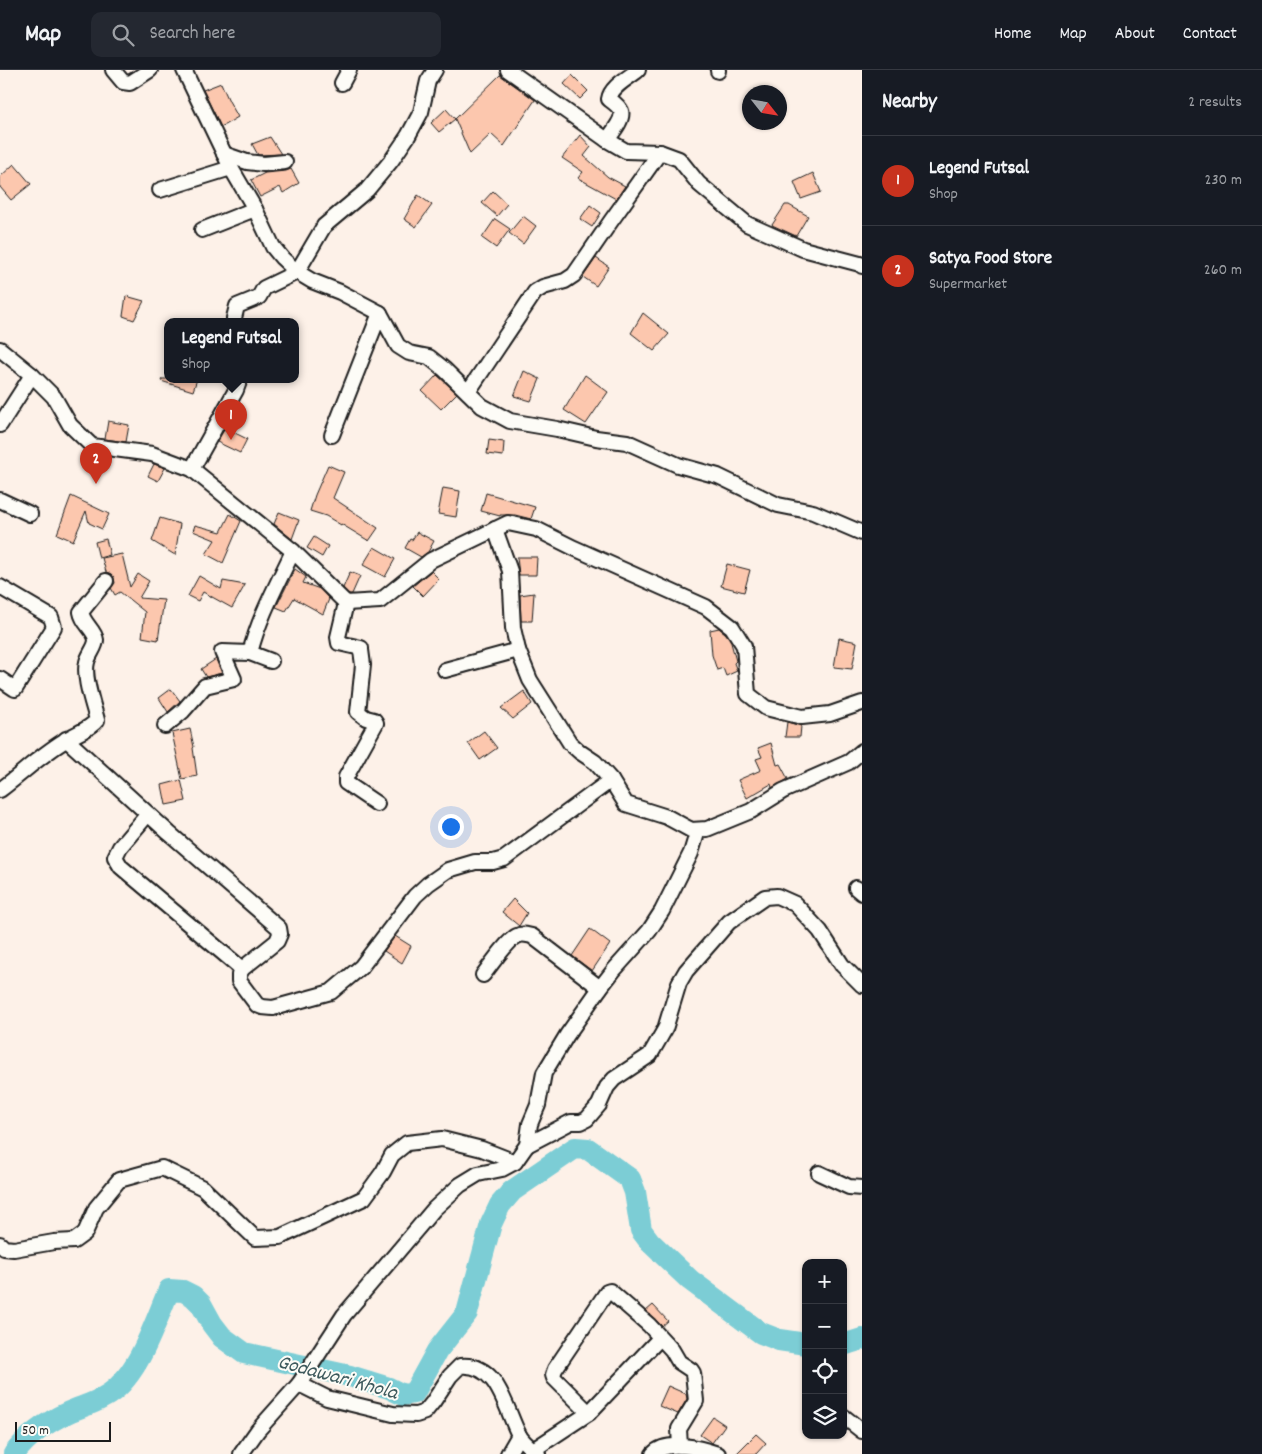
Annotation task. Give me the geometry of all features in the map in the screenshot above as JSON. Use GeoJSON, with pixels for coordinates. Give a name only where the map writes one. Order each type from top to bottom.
{"type":"FeatureCollection","features":[{"type":"Feature","properties":{"kind":"street"},"geometry":{"type":"LineString","coordinates":[[113,70],[123,82],[130,83],[150,70]]}},
{"type":"Feature","properties":{"kind":"street"},"geometry":{"type":"LineString","coordinates":[[184,70],[231,168],[255,208],[273,247],[282,258],[312,281],[340,292],[380,313],[398,346],[409,353],[429,357],[482,406],[510,421],[596,438],[627,442],[678,465],[718,476],[778,505],[813,512],[862,533]]}},
{"type":"Feature","properties":{"kind":"street"},"geometry":{"type":"LineString","coordinates":[[342,83],[349,70]]}},
{"type":"Feature","properties":{"kind":"street"},"geometry":{"type":"LineString","coordinates":[[234,318],[237,306],[259,297],[264,288],[298,272],[324,226],[367,190],[391,161],[421,112],[428,81],[435,70]]}},
{"type":"Feature","properties":{"kind":"street"},"geometry":{"type":"LineString","coordinates":[[508,70],[607,140],[626,151],[660,152],[679,159],[699,184],[747,224],[803,248],[862,266]]}},
{"type":"Feature","properties":{"kind":"street"},"geometry":{"type":"LineString","coordinates":[[607,140],[622,114],[620,109],[609,98],[610,94],[638,70]]}},
{"type":"Feature","properties":{"kind":"street"},"geometry":{"type":"LineString","coordinates":[[468,392],[535,292],[543,286],[565,281],[574,275],[660,152]]}},
{"type":"Feature","properties":{"kind":"street"},"geometry":{"type":"LineString","coordinates":[[224,154],[247,162],[264,164],[285,162]]}},
{"type":"Feature","properties":{"kind":"street"},"geometry":{"type":"LineString","coordinates":[[160,190],[231,168]]}},
{"type":"Feature","properties":{"kind":"street"},"geometry":{"type":"LineString","coordinates":[[202,230],[255,208]]}},
{"type":"Feature","properties":{"kind":"street"},"geometry":{"type":"LineString","coordinates":[[332,435],[380,313]]}},
{"type":"Feature","properties":{"kind":"street"},"geometry":{"type":"LineString","coordinates":[[0,349],[32,375],[54,398],[70,425],[92,446],[152,454],[192,469],[293,551],[346,603],[380,602],[431,560],[508,523],[536,529],[706,607],[732,627],[744,646],[748,694],[766,708],[802,717],[830,714],[862,703]]}},
{"type":"Feature","properties":{"kind":"street"},"geometry":{"type":"LineString","coordinates":[[0,424],[32,375]]}},
{"type":"Feature","properties":{"kind":"street"},"geometry":{"type":"LineString","coordinates":[[192,469],[239,383]]}},
{"type":"Feature","properties":{"kind":"street"},"geometry":{"type":"LineString","coordinates":[[0,500],[30,514]]}},
{"type":"Feature","properties":{"kind":"street"},"geometry":{"type":"LineString","coordinates":[[496,529],[510,570],[513,628],[518,650],[530,680],[570,742],[580,752],[595,762],[611,780],[626,804],[667,817],[691,830],[707,828],[751,812],[784,791],[849,762],[862,751]]}},
{"type":"Feature","properties":{"kind":"street"},"geometry":{"type":"LineString","coordinates":[[250,653],[256,631],[261,623],[268,601],[293,551]]}},
{"type":"Feature","properties":{"kind":"street"},"geometry":{"type":"LineString","coordinates":[[0,790],[33,762],[66,739],[94,725],[97,720],[86,675],[87,662],[96,642],[95,636],[82,620],[81,612],[106,581]]}},
{"type":"Feature","properties":{"kind":"street"},"geometry":{"type":"LineString","coordinates":[[0,587],[51,617],[54,627],[15,689],[0,679]]}},
{"type":"Feature","properties":{"kind":"street"},"geometry":{"type":"LineString","coordinates":[[346,603],[338,637],[339,642],[356,646],[362,650],[363,665],[358,712],[366,718],[374,720],[376,723],[346,777],[346,784],[377,804]]}},
{"type":"Feature","properties":{"kind":"street"},"geometry":{"type":"LineString","coordinates":[[445,670],[518,650]]}},
{"type":"Feature","properties":{"kind":"street"},"geometry":{"type":"LineString","coordinates":[[165,726],[183,711],[205,686],[234,679],[222,652],[250,653],[271,661]]}},
{"type":"Feature","properties":{"kind":"street"},"geometry":{"type":"LineString","coordinates":[[66,739],[148,814],[279,928],[280,934],[277,941],[242,969],[239,975],[239,981],[257,1005],[273,1008],[331,992],[361,967],[415,896],[428,884],[448,870],[475,862],[493,862],[504,859],[611,780]]}},
{"type":"Feature","properties":{"kind":"street"},"geometry":{"type":"LineString","coordinates":[[148,814],[114,857],[121,867],[242,969]]}},
{"type":"Feature","properties":{"kind":"street"},"geometry":{"type":"LineString","coordinates":[[241,1454],[258,1430],[300,1384],[344,1316],[434,1209],[460,1185],[478,1174],[502,1169],[515,1162],[527,1145],[530,1124],[538,1105],[544,1073],[566,1035],[600,988],[654,924],[691,853],[698,830]]}},
{"type":"Feature","properties":{"kind":"street"},"geometry":{"type":"LineString","coordinates":[[527,1145],[571,1122],[581,1122],[587,1119],[599,1105],[607,1088],[614,1079],[650,1056],[665,1029],[679,983],[686,972],[729,922],[765,897],[777,896],[795,904],[820,931],[842,965],[862,985]]}},
{"type":"Feature","properties":{"kind":"street"},"geometry":{"type":"LineString","coordinates":[[482,975],[511,940],[525,934],[532,936],[600,988]]}},
{"type":"Feature","properties":{"kind":"street"},"geometry":{"type":"LineString","coordinates":[[0,1244],[4,1248],[14,1249],[54,1242],[74,1241],[85,1233],[96,1208],[119,1180],[162,1168],[203,1188],[255,1238],[280,1237],[364,1198],[383,1172],[392,1155],[407,1143],[442,1139],[482,1149],[515,1162]]}},
{"type":"Feature","properties":{"kind":"street"},"geometry":{"type":"LineString","coordinates":[[819,1173],[849,1187],[862,1188]]}},
{"type":"Feature","properties":{"kind":"street"},"geometry":{"type":"LineString","coordinates":[[589,1413],[553,1375],[555,1369],[607,1292],[610,1291],[649,1325],[672,1350],[679,1362],[693,1373],[696,1401],[679,1429],[680,1446]]}},
{"type":"Feature","properties":{"kind":"street"},"geometry":{"type":"LineString","coordinates":[[300,1384],[327,1398],[393,1414],[416,1415],[424,1412],[434,1402],[450,1376],[460,1366],[469,1365],[482,1370],[493,1379],[513,1418],[519,1435],[536,1452],[589,1413],[660,1338]]}},
{"type":"Feature","properties":{"kind":"street"},"geometry":{"type":"LineString","coordinates":[[847,1419],[862,1431]]}},
{"type":"Feature","properties":{"kind":"street"},"geometry":{"type":"LineString","coordinates":[[508,1454],[519,1435]]}},
{"type":"Feature","properties":{"kind":"street"},"geometry":{"type":"LineString","coordinates":[[653,1454],[657,1450],[671,1446],[696,1447],[718,1454]]}},
{"type":"Feature","properties":{"kind":"building"},"geometry":{"type":"Polygon","coordinates":[[[500,75],[535,100],[504,146],[491,134],[470,154],[455,119],[500,75]]]}},
{"type":"Feature","properties":{"kind":"building"},"geometry":{"type":"Polygon","coordinates":[[[572,75],[588,91],[580,99],[564,84],[572,75]]]}},
{"type":"Feature","properties":{"kind":"building"},"geometry":{"type":"Polygon","coordinates":[[[221,83],[238,117],[221,127],[203,90],[221,83]]]}},
{"type":"Feature","properties":{"kind":"building"},"geometry":{"type":"Polygon","coordinates":[[[446,109],[455,119],[439,132],[431,123],[446,109]]]}},
{"type":"Feature","properties":{"kind":"building"},"geometry":{"type":"Polygon","coordinates":[[[580,135],[591,147],[584,156],[608,177],[625,186],[616,199],[578,178],[583,172],[562,158],[580,135]]]}},
{"type":"Feature","properties":{"kind":"building"},"geometry":{"type":"Polygon","coordinates":[[[270,137],[281,154],[258,155],[252,144],[270,137]]]}},
{"type":"Feature","properties":{"kind":"building"},"geometry":{"type":"Polygon","coordinates":[[[14,164],[31,184],[11,200],[0,187],[0,177],[14,164]]]}},
{"type":"Feature","properties":{"kind":"building"},"geometry":{"type":"Polygon","coordinates":[[[291,169],[299,183],[283,193],[280,187],[260,197],[251,180],[265,173],[291,169]]]}},
{"type":"Feature","properties":{"kind":"building"},"geometry":{"type":"Polygon","coordinates":[[[813,173],[821,192],[801,199],[794,182],[813,173]]]}},
{"type":"Feature","properties":{"kind":"building"},"geometry":{"type":"Polygon","coordinates":[[[493,191],[507,204],[497,216],[482,203],[493,191]]]}},
{"type":"Feature","properties":{"kind":"building"},"geometry":{"type":"Polygon","coordinates":[[[418,195],[432,205],[416,227],[404,219],[418,195]]]}},
{"type":"Feature","properties":{"kind":"building"},"geometry":{"type":"Polygon","coordinates":[[[590,205],[601,213],[592,227],[580,219],[590,205]]]}},
{"type":"Feature","properties":{"kind":"building"},"geometry":{"type":"Polygon","coordinates":[[[785,205],[789,205],[808,216],[796,236],[772,225],[785,205]]]}},
{"type":"Feature","properties":{"kind":"building"},"geometry":{"type":"Polygon","coordinates":[[[523,216],[536,226],[523,244],[509,233],[523,216]]]}},
{"type":"Feature","properties":{"kind":"building"},"geometry":{"type":"Polygon","coordinates":[[[495,219],[510,229],[496,248],[482,238],[495,219]]]}},
{"type":"Feature","properties":{"kind":"building"},"geometry":{"type":"Polygon","coordinates":[[[596,258],[609,267],[596,286],[583,277],[596,258]]]}},
{"type":"Feature","properties":{"kind":"building"},"geometry":{"type":"Polygon","coordinates":[[[126,296],[144,301],[134,320],[123,316],[126,296]]]}},
{"type":"Feature","properties":{"kind":"building"},"geometry":{"type":"Polygon","coordinates":[[[643,313],[669,334],[654,351],[631,333],[643,313]]]}},
{"type":"Feature","properties":{"kind":"building"},"geometry":{"type":"Polygon","coordinates":[[[524,371],[540,379],[531,401],[514,396],[524,371]]]}},
{"type":"Feature","properties":{"kind":"building"},"geometry":{"type":"Polygon","coordinates":[[[437,375],[457,393],[441,409],[422,391],[437,375]]]}},
{"type":"Feature","properties":{"kind":"building"},"geometry":{"type":"Polygon","coordinates":[[[585,375],[608,392],[586,424],[564,410],[585,375]]]}},
{"type":"Feature","properties":{"kind":"building"},"geometry":{"type":"Polygon","coordinates":[[[167,383],[196,383],[193,391],[167,383]]]}},
{"type":"Feature","properties":{"kind":"building"},"geometry":{"type":"Polygon","coordinates":[[[108,421],[129,425],[126,442],[105,439],[108,421]]]}},
{"type":"Feature","properties":{"kind":"building"},"geometry":{"type":"Polygon","coordinates":[[[225,428],[247,439],[240,453],[217,442],[225,428]]]}},
{"type":"Feature","properties":{"kind":"building"},"geometry":{"type":"Polygon","coordinates":[[[489,440],[504,442],[503,456],[487,454],[489,440]]]}},
{"type":"Feature","properties":{"kind":"building"},"geometry":{"type":"Polygon","coordinates":[[[154,464],[165,468],[158,481],[148,476],[154,464]]]}},
{"type":"Feature","properties":{"kind":"building"},"geometry":{"type":"Polygon","coordinates":[[[328,465],[344,472],[333,498],[378,528],[369,541],[326,516],[310,511],[328,465]]]}},
{"type":"Feature","properties":{"kind":"building"},"geometry":{"type":"Polygon","coordinates":[[[443,488],[460,491],[456,517],[438,514],[443,488]]]}},
{"type":"Feature","properties":{"kind":"building"},"geometry":{"type":"Polygon","coordinates":[[[486,493],[535,507],[531,519],[515,515],[500,516],[481,511],[486,493]]]}},
{"type":"Feature","properties":{"kind":"building"},"geometry":{"type":"Polygon","coordinates":[[[71,496],[109,514],[102,529],[89,523],[86,511],[73,541],[57,534],[71,496]]]}},
{"type":"Feature","properties":{"kind":"building"},"geometry":{"type":"Polygon","coordinates":[[[279,512],[299,520],[292,539],[274,524],[279,512]]]}},
{"type":"Feature","properties":{"kind":"building"},"geometry":{"type":"Polygon","coordinates":[[[230,514],[241,521],[223,563],[206,554],[215,540],[193,531],[195,525],[221,532],[230,514]]]}},
{"type":"Feature","properties":{"kind":"building"},"geometry":{"type":"Polygon","coordinates":[[[160,518],[180,524],[175,555],[152,541],[160,518]]]}},
{"type":"Feature","properties":{"kind":"building"},"geometry":{"type":"Polygon","coordinates":[[[417,532],[434,541],[428,552],[421,557],[405,548],[417,532]]]}},
{"type":"Feature","properties":{"kind":"building"},"geometry":{"type":"Polygon","coordinates":[[[314,537],[328,546],[322,557],[307,548],[314,537]]]}},
{"type":"Feature","properties":{"kind":"building"},"geometry":{"type":"Polygon","coordinates":[[[106,539],[110,555],[99,558],[95,542],[106,539]]]}},
{"type":"Feature","properties":{"kind":"building"},"geometry":{"type":"Polygon","coordinates":[[[374,547],[395,559],[385,577],[363,565],[374,547]]]}},
{"type":"Feature","properties":{"kind":"building"},"geometry":{"type":"Polygon","coordinates":[[[122,554],[130,587],[138,574],[149,581],[139,598],[164,600],[158,640],[142,637],[145,612],[120,592],[115,595],[111,588],[115,583],[114,578],[106,572],[102,558],[122,554]]]}},
{"type":"Feature","properties":{"kind":"building"},"geometry":{"type":"Polygon","coordinates":[[[517,557],[537,557],[536,575],[519,575],[517,557]]]}},
{"type":"Feature","properties":{"kind":"building"},"geometry":{"type":"Polygon","coordinates":[[[727,564],[750,570],[744,592],[721,586],[727,564]]]}},
{"type":"Feature","properties":{"kind":"building"},"geometry":{"type":"Polygon","coordinates":[[[295,569],[306,577],[303,583],[320,589],[329,599],[323,614],[294,598],[286,611],[276,607],[295,569]]]}},
{"type":"Feature","properties":{"kind":"building"},"geometry":{"type":"Polygon","coordinates":[[[431,571],[439,579],[423,596],[413,586],[431,571]]]}},
{"type":"Feature","properties":{"kind":"building"},"geometry":{"type":"Polygon","coordinates":[[[350,572],[360,576],[352,594],[349,594],[343,588],[350,572]]]}},
{"type":"Feature","properties":{"kind":"building"},"geometry":{"type":"Polygon","coordinates":[[[199,576],[221,589],[223,581],[245,585],[232,608],[203,592],[198,601],[188,596],[199,576]]]}},
{"type":"Feature","properties":{"kind":"building"},"geometry":{"type":"Polygon","coordinates":[[[534,593],[532,621],[521,621],[520,595],[534,593]]]}},
{"type":"Feature","properties":{"kind":"building"},"geometry":{"type":"Polygon","coordinates":[[[719,628],[730,639],[736,661],[734,663],[737,671],[726,676],[723,668],[717,670],[712,655],[710,630],[719,628]]]}},
{"type":"Feature","properties":{"kind":"building"},"geometry":{"type":"Polygon","coordinates":[[[839,638],[857,642],[852,669],[834,667],[839,638]]]}},
{"type":"Feature","properties":{"kind":"building"},"geometry":{"type":"Polygon","coordinates":[[[216,659],[222,673],[206,677],[201,669],[216,659]]]}},
{"type":"Feature","properties":{"kind":"building"},"geometry":{"type":"Polygon","coordinates":[[[171,689],[180,701],[168,712],[159,698],[171,689]]]}},
{"type":"Feature","properties":{"kind":"building"},"geometry":{"type":"Polygon","coordinates":[[[524,691],[532,704],[513,719],[501,708],[524,691]]]}},
{"type":"Feature","properties":{"kind":"building"},"geometry":{"type":"Polygon","coordinates":[[[787,722],[801,726],[800,737],[785,737],[787,722]]]}},
{"type":"Feature","properties":{"kind":"building"},"geometry":{"type":"Polygon","coordinates":[[[190,729],[197,776],[182,779],[172,733],[190,729]]]}},
{"type":"Feature","properties":{"kind":"building"},"geometry":{"type":"Polygon","coordinates":[[[484,731],[497,748],[480,760],[468,743],[484,731]]]}},
{"type":"Feature","properties":{"kind":"building"},"geometry":{"type":"Polygon","coordinates":[[[771,743],[777,765],[780,764],[788,779],[772,788],[771,784],[747,798],[738,780],[761,770],[756,759],[762,757],[758,748],[771,743]]]}},
{"type":"Feature","properties":{"kind":"building"},"geometry":{"type":"Polygon","coordinates":[[[181,780],[186,801],[166,805],[162,785],[181,780]]]}},
{"type":"Feature","properties":{"kind":"building"},"geometry":{"type":"Polygon","coordinates":[[[513,899],[527,913],[519,926],[502,912],[513,899]]]}},
{"type":"Feature","properties":{"kind":"building"},"geometry":{"type":"Polygon","coordinates":[[[590,929],[610,944],[592,971],[572,956],[590,929]]]}},
{"type":"Feature","properties":{"kind":"building"},"geometry":{"type":"Polygon","coordinates":[[[395,936],[411,946],[402,963],[384,951],[395,936]]]}},
{"type":"Feature","properties":{"kind":"building"},"geometry":{"type":"Polygon","coordinates":[[[653,1305],[668,1321],[662,1326],[646,1311],[653,1305]]]}},
{"type":"Feature","properties":{"kind":"building"},"geometry":{"type":"Polygon","coordinates":[[[668,1386],[686,1394],[687,1399],[678,1414],[659,1406],[668,1386]]]}},
{"type":"Feature","properties":{"kind":"building"},"geometry":{"type":"Polygon","coordinates":[[[713,1417],[725,1425],[712,1443],[700,1435],[713,1417]]]}},
{"type":"Feature","properties":{"kind":"building"},"geometry":{"type":"Polygon","coordinates":[[[756,1434],[766,1443],[756,1454],[736,1454],[756,1434]]]}},
{"type":"Feature","properties":{"kind":"waterway","name":"Godawari Khola"},"geometry":{"type":"LineString","coordinates":[[14,1454],[25,1441],[53,1420],[91,1404],[116,1389],[136,1364],[144,1350],[169,1290],[183,1291],[193,1296],[201,1304],[222,1337],[244,1353],[350,1376],[389,1388],[403,1395],[414,1393],[437,1351],[467,1313],[491,1224],[500,1205],[512,1191],[575,1148],[588,1149],[630,1179],[635,1192],[641,1230],[650,1242],[690,1280],[761,1333],[779,1340],[802,1343]]}},
{"type":"Feature","properties":{"kind":"waterway","name":"Godawari Khola"},"geometry":{"type":"LineString","coordinates":[[847,1344],[862,1339]]}},
{"type":"Feature","properties":{"kind":"place","name":"Legend Futsal"},"geometry":{"type":"Point","coordinates":[231,440]}},
{"type":"Feature","properties":{"kind":"place","name":"Satya Food Store"},"geometry":{"type":"Point","coordinates":[96,484]}}]}
